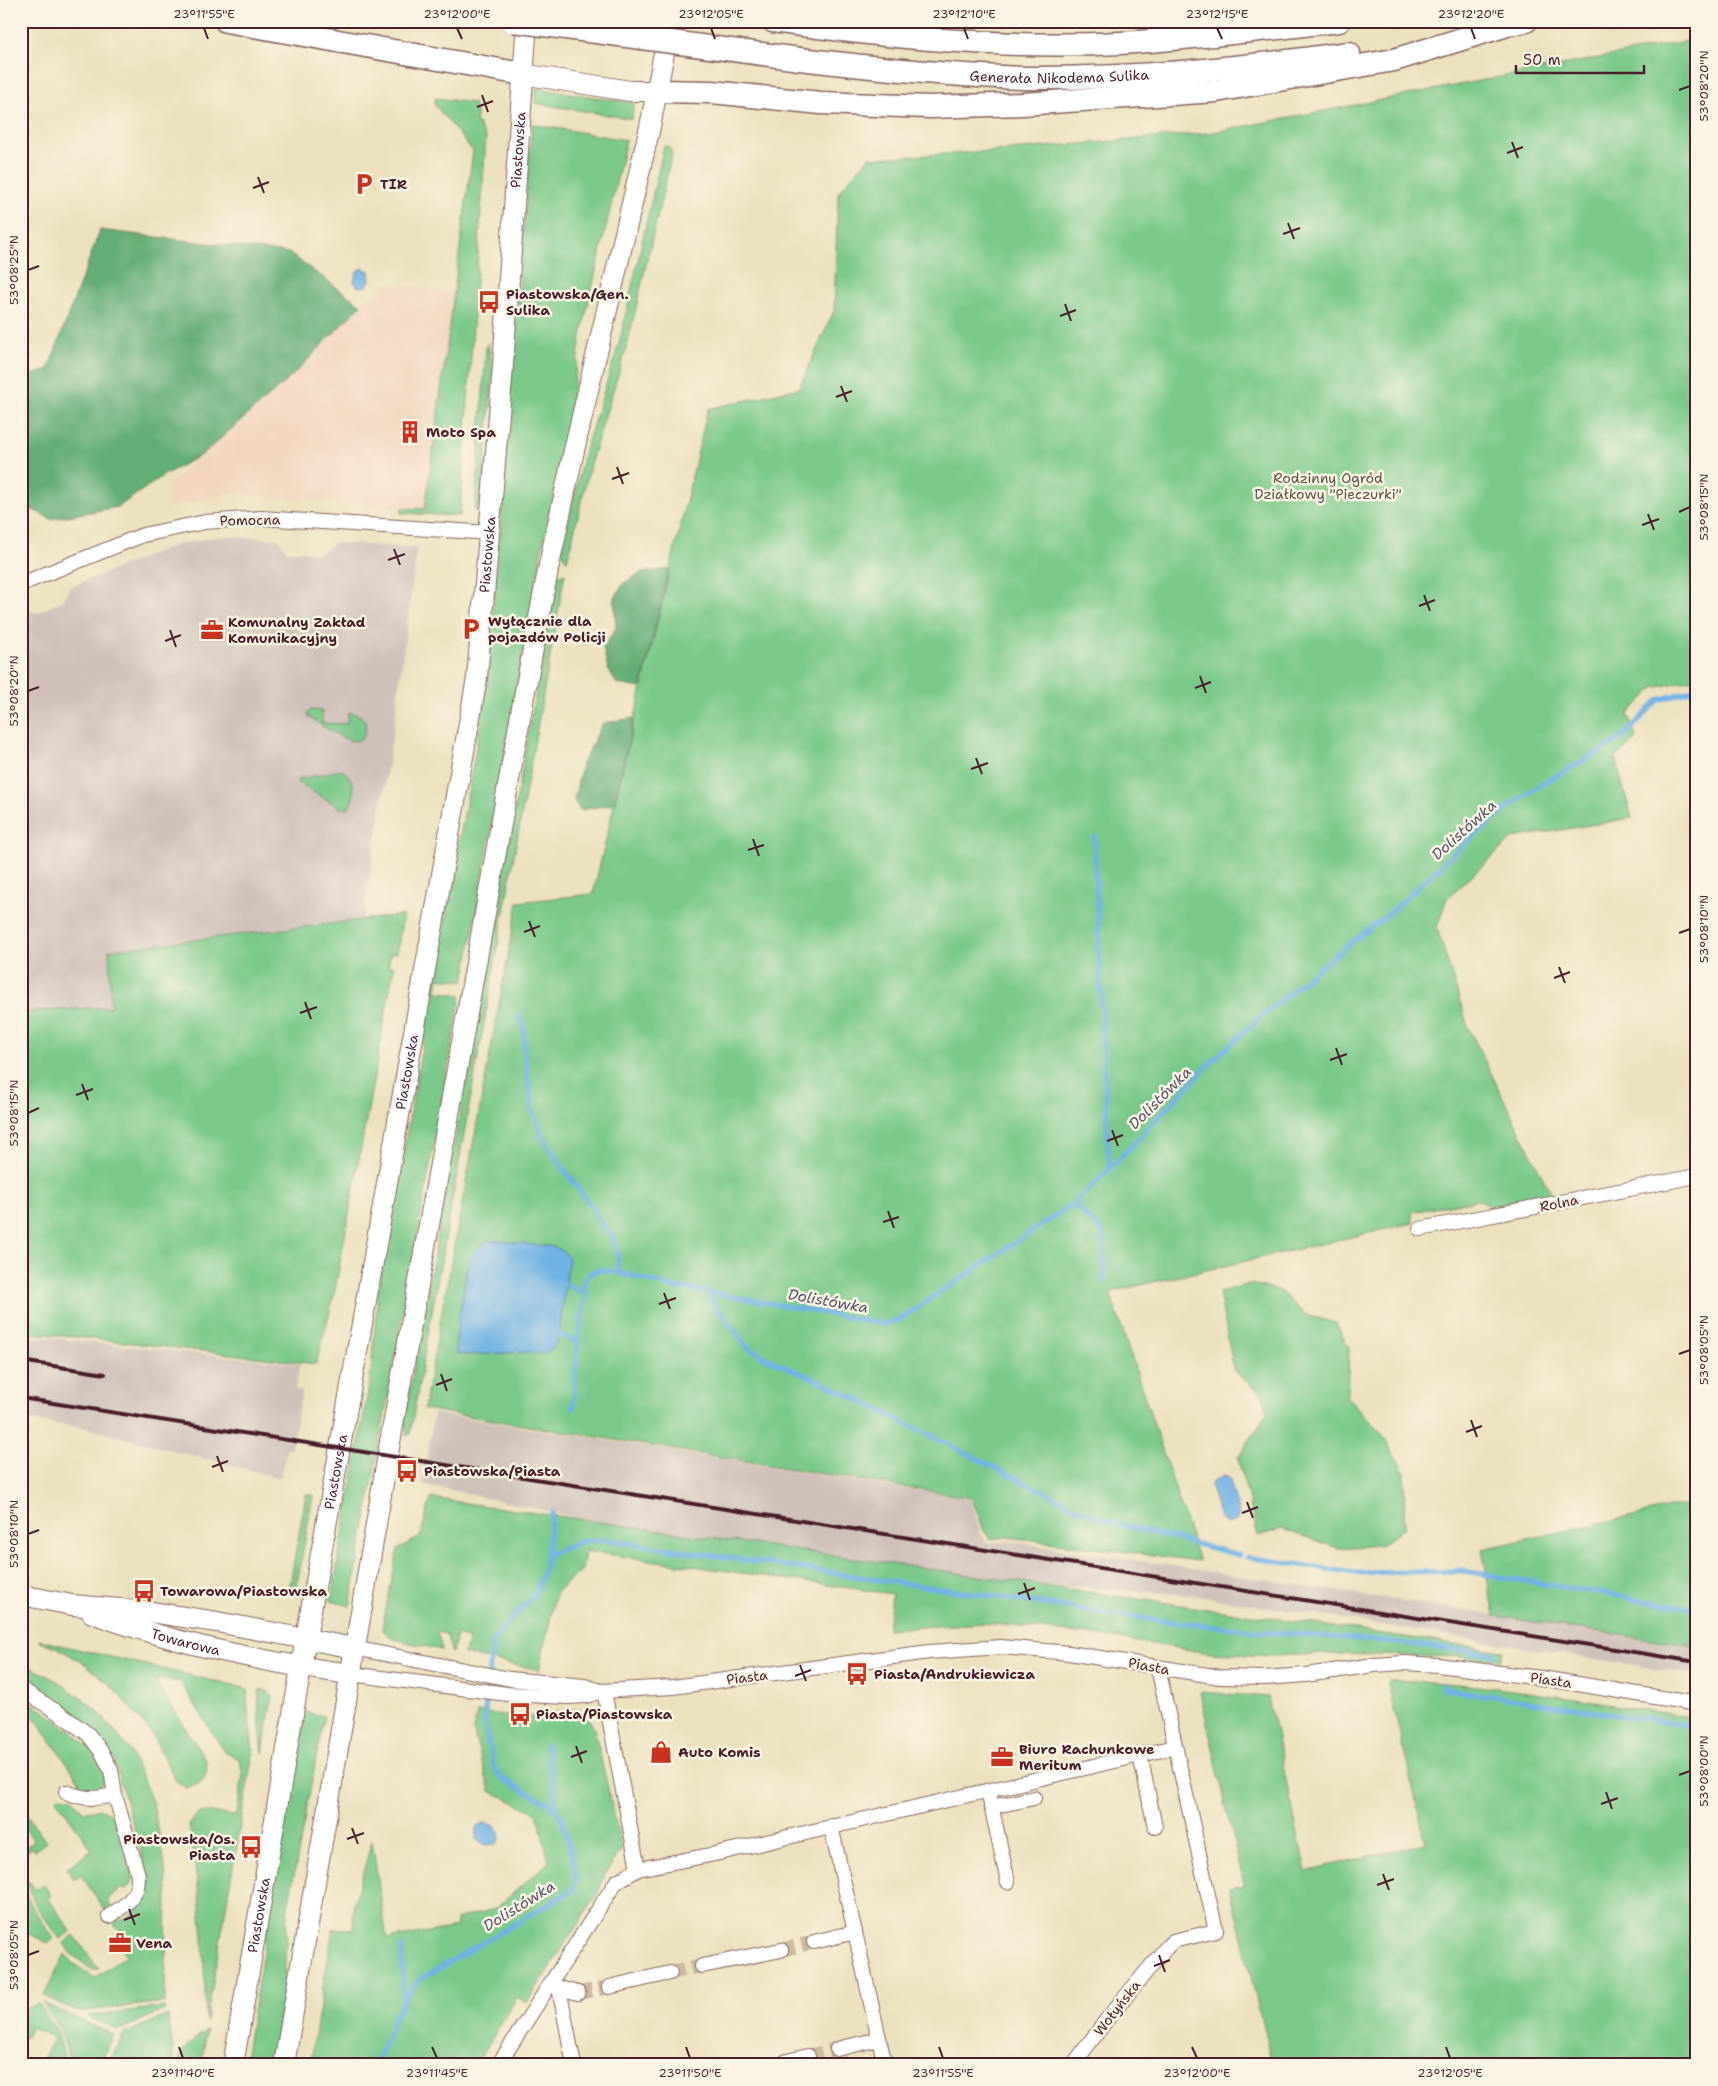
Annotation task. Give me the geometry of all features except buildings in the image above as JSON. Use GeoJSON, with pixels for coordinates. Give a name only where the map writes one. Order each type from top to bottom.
{"type":"FeatureCollection","features":[{"type":"Feature","properties":{"kind":"highway"},"geometry":{"type":"LineString","coordinates":[[226,21],[522,74]]}},
{"type":"Feature","properties":{"kind":"highway","name":"Generała Nikodema Sulika"},"geometry":{"type":"LineString","coordinates":[[513,21],[907,72],[1025,78],[1128,76],[1228,69],[1362,51],[1515,23]]}},
{"type":"Feature","properties":{"kind":"highway"},"geometry":{"type":"LineString","coordinates":[[773,21],[918,39],[1036,44],[1120,43],[1235,34],[1339,21]]}},
{"type":"Feature","properties":{"kind":"highway"},"geometry":{"type":"LineString","coordinates":[[658,92],[712,92],[821,103],[930,107],[1022,104],[1216,91],[1394,60],[1515,23]]}},
{"type":"Feature","properties":{"kind":"main road","name":"Piastowska"},"geometry":{"type":"LineString","coordinates":[[233,2065],[306,1638],[478,670],[514,221],[522,74],[527,21]]}},
{"type":"Feature","properties":{"kind":"main road"},"geometry":{"type":"LineString","coordinates":[[284,2065],[354,1648],[549,565],[658,92],[670,21]]}},
{"type":"Feature","properties":{"kind":"main road"},"geometry":{"type":"LineString","coordinates":[[522,74],[630,91],[658,92]]}},
{"type":"Feature","properties":{"kind":"main road","name":"Towarowa"},"geometry":{"type":"LineString","coordinates":[[21,1595],[72,1605],[144,1611],[218,1622],[354,1648]]}},
{"type":"Feature","properties":{"kind":"main road","name":"Towarowa"},"geometry":{"type":"LineString","coordinates":[[72,1605],[125,1625],[260,1660],[350,1674]]}},
{"type":"Feature","properties":{"kind":"main road"},"geometry":{"type":"LineString","coordinates":[[210,1647],[222,1635],[218,1622]]}},
{"type":"Feature","properties":{"kind":"street","name":"Pomocna"},"geometry":{"type":"LineString","coordinates":[[21,584],[143,535],[184,525],[224,520],[261,518],[490,533]]}},
{"type":"Feature","properties":{"kind":"street","name":"Rolna"},"geometry":{"type":"LineString","coordinates":[[1420,1230],[1697,1176]]}},
{"type":"Feature","properties":{"kind":"street","name":"Piasta"},"geometry":{"type":"LineString","coordinates":[[350,1674],[508,1694],[568,1697],[586,1696],[602,1691],[673,1687],[961,1649],[1000,1647],[1047,1650],[1211,1676],[1265,1678],[1374,1665],[1404,1663],[1438,1665],[1548,1680],[1697,1704]]}},
{"type":"Feature","properties":{"kind":"street","name":"Piasta"},"geometry":{"type":"LineString","coordinates":[[354,1648],[510,1679],[584,1686],[602,1691]]}},
{"type":"Feature","properties":{"kind":"street"},"geometry":{"type":"LineString","coordinates":[[498,2065],[556,1986],[616,1882],[638,1869],[716,1854],[1175,1747],[1158,1668]]}},
{"type":"Feature","properties":{"kind":"street"},"geometry":{"type":"LineString","coordinates":[[21,1689],[88,1734],[101,1751],[111,1770],[115,1795],[138,1875],[139,1885],[135,1896],[109,1916]]}},
{"type":"Feature","properties":{"kind":"street"},"geometry":{"type":"LineString","coordinates":[[602,1691],[638,1869]]}},
{"type":"Feature","properties":{"kind":"street","name":"Wołyńska"},"geometry":{"type":"LineString","coordinates":[[1073,2065],[1111,2014],[1166,1948],[1173,1942],[1216,1931],[1175,1747]]}},
{"type":"Feature","properties":{"kind":"street"},"geometry":{"type":"LineString","coordinates":[[1140,1756],[1145,1811],[1155,1827]]}},
{"type":"Feature","properties":{"kind":"street"},"geometry":{"type":"LineString","coordinates":[[988,1791],[1008,1882]]}},
{"type":"Feature","properties":{"kind":"street"},"geometry":{"type":"LineString","coordinates":[[66,1792],[83,1799],[115,1795]]}},
{"type":"Feature","properties":{"kind":"street"},"geometry":{"type":"LineString","coordinates":[[991,1807],[1034,1798]]}},
{"type":"Feature","properties":{"kind":"street"},"geometry":{"type":"LineString","coordinates":[[831,1826],[885,2065]]}},
{"type":"Feature","properties":{"kind":"street"},"geometry":{"type":"LineString","coordinates":[[814,1942],[855,1932]]}},
{"type":"Feature","properties":{"kind":"street"},"geometry":{"type":"LineString","coordinates":[[702,1966],[780,1950]]}},
{"type":"Feature","properties":{"kind":"street"},"geometry":{"type":"LineString","coordinates":[[609,1987],[670,1974]]}},
{"type":"Feature","properties":{"kind":"street"},"geometry":{"type":"LineString","coordinates":[[556,1986],[578,1993]]}},
{"type":"Feature","properties":{"kind":"street"},"geometry":{"type":"LineString","coordinates":[[556,1986],[574,2065]]}},
{"type":"Feature","properties":{"kind":"street"},"geometry":{"type":"LineString","coordinates":[[837,2049],[879,2039]]}},
{"type":"Feature","properties":{"kind":"street"},"geometry":{"type":"LineString","coordinates":[[781,2065],[787,2061],[808,2056]]}},
{"type":"Feature","properties":{"kind":"shaded area"},"geometry":{"type":"Polygon","coordinates":[[[386,283],[453,294],[425,510],[227,493],[168,508],[166,488],[294,374],[361,305],[386,283]]]}},
{"type":"Feature","properties":{"kind":"shaded area"},"geometry":{"type":"Polygon","coordinates":[[[223,536],[278,539],[287,551],[319,554],[335,543],[417,548],[393,732],[363,919],[109,950],[111,1007],[21,1012],[21,609],[24,608],[36,613],[63,601],[70,587],[178,544],[223,536]]]}},
{"type":"Feature","properties":{"kind":"shaded area"},"geometry":{"type":"Polygon","coordinates":[[[21,1335],[300,1364],[295,1389],[302,1391],[291,1449],[287,1449],[280,1478],[86,1428],[21,1419],[21,1335]]]}},
{"type":"Feature","properties":{"kind":"shaded area"},"geometry":{"type":"Polygon","coordinates":[[[434,1413],[971,1499],[981,1536],[989,1543],[1008,1541],[1697,1646],[1697,1675],[1192,1595],[971,1579],[642,1532],[423,1484],[434,1413]]]}},
{"type":"Feature","properties":{"kind":"green space","name":"Rodzinny Ogród Działkowy \"Pieczurki\""},"geometry":{"type":"Polygon","coordinates":[[[1697,39],[1697,678],[1654,688],[1628,714],[1637,739],[1615,758],[1632,818],[1513,838],[1447,898],[1437,928],[1468,1027],[1551,1194],[1491,1206],[1477,1200],[1412,1212],[1413,1223],[1110,1292],[1199,1561],[1008,1537],[990,1539],[984,1531],[972,1498],[424,1409],[518,902],[593,894],[708,409],[799,388],[834,311],[838,193],[870,156],[874,158],[996,151],[1209,133],[1697,39]]]}},
{"type":"Feature","properties":{"kind":"green space"},"geometry":{"type":"Polygon","coordinates":[[[536,88],[634,103],[632,119],[535,103],[536,88]]]}},
{"type":"Feature","properties":{"kind":"green space"},"geometry":{"type":"Polygon","coordinates":[[[436,98],[473,103],[477,116],[476,121],[486,138],[460,516],[401,513],[402,508],[425,509],[473,151],[434,104],[436,98]]]}},
{"type":"Feature","properties":{"kind":"green space"},"geometry":{"type":"Polygon","coordinates":[[[532,124],[626,140],[581,336],[564,455],[549,513],[536,581],[464,981],[439,978],[437,992],[461,995],[350,1606],[331,1601],[370,1381],[378,1293],[487,687],[532,124]]]}},
{"type":"Feature","properties":{"kind":"green space"},"geometry":{"type":"Polygon","coordinates":[[[664,146],[669,147],[672,154],[627,346],[592,458],[567,561],[562,553],[583,457],[619,344],[664,146]]]}},
{"type":"Feature","properties":{"kind":"green space"},"geometry":{"type":"Polygon","coordinates":[[[100,230],[289,253],[361,305],[294,374],[203,454],[164,475],[118,507],[51,519],[21,504],[21,378],[48,370],[100,230]]]}},
{"type":"Feature","properties":{"kind":"green space"},"geometry":{"type":"Polygon","coordinates":[[[488,343],[493,373],[482,502],[475,512],[486,348],[488,343]]]}},
{"type":"Feature","properties":{"kind":"green space"},"geometry":{"type":"Polygon","coordinates":[[[669,569],[641,688],[617,684],[608,669],[603,648],[616,628],[614,599],[624,583],[641,573],[669,569]]]}},
{"type":"Feature","properties":{"kind":"green space"},"geometry":{"type":"Polygon","coordinates":[[[565,573],[410,1434],[406,1436],[405,1416],[557,576],[565,573]]]}},
{"type":"Feature","properties":{"kind":"green space"},"geometry":{"type":"Polygon","coordinates":[[[311,710],[322,711],[322,723],[347,724],[348,712],[361,716],[365,721],[365,734],[360,740],[353,741],[344,738],[308,716],[307,714],[311,710]]]}},
{"type":"Feature","properties":{"kind":"green space"},"geometry":{"type":"Polygon","coordinates":[[[634,718],[614,804],[580,810],[574,800],[582,764],[603,723],[634,718]]]}},
{"type":"Feature","properties":{"kind":"green space"},"geometry":{"type":"Polygon","coordinates":[[[341,770],[346,773],[352,782],[354,793],[347,809],[341,808],[297,782],[299,779],[341,770]]]}},
{"type":"Feature","properties":{"kind":"green space"},"geometry":{"type":"Polygon","coordinates":[[[403,915],[397,953],[391,953],[388,966],[394,967],[334,1296],[316,1364],[21,1332],[21,1012],[111,1007],[109,950],[403,915]]]}},
{"type":"Feature","properties":{"kind":"green space"},"geometry":{"type":"Polygon","coordinates":[[[1250,1284],[1279,1290],[1306,1315],[1336,1323],[1349,1349],[1347,1397],[1381,1432],[1405,1473],[1404,1527],[1381,1545],[1338,1548],[1282,1529],[1258,1536],[1238,1458],[1267,1413],[1263,1395],[1234,1371],[1219,1292],[1250,1284]]]}},
{"type":"Feature","properties":{"kind":"green space"},"geometry":{"type":"Polygon","coordinates":[[[306,1494],[313,1495],[295,1595],[290,1594],[289,1590],[306,1494]]]}},
{"type":"Feature","properties":{"kind":"green space"},"geometry":{"type":"Polygon","coordinates":[[[431,1498],[1503,1651],[1501,1660],[1471,1657],[1328,1654],[1272,1656],[1210,1653],[1088,1634],[984,1623],[888,1629],[892,1594],[585,1551],[582,1570],[556,1592],[539,1670],[464,1654],[469,1639],[457,1635],[452,1653],[446,1634],[437,1632],[442,1650],[392,1639],[382,1629],[398,1549],[420,1537],[431,1498]]]}},
{"type":"Feature","properties":{"kind":"green space"},"geometry":{"type":"Polygon","coordinates":[[[1697,1502],[1697,1646],[1494,1616],[1482,1549],[1697,1502]]]}},
{"type":"Feature","properties":{"kind":"green space"},"geometry":{"type":"Polygon","coordinates":[[[39,1640],[248,1689],[247,1701],[253,1752],[206,2022],[203,1937],[189,1824],[198,1814],[203,1812],[232,1816],[237,1813],[243,1774],[239,1759],[224,1751],[180,1681],[155,1680],[206,1761],[207,1767],[203,1779],[196,1785],[186,1788],[176,1781],[151,1733],[111,1685],[85,1664],[56,1647],[42,1643],[39,1640]]]}},
{"type":"Feature","properties":{"kind":"green space"},"geometry":{"type":"Polygon","coordinates":[[[21,1662],[59,1682],[97,1710],[130,1750],[153,1804],[164,1859],[167,1890],[165,2002],[77,2012],[44,1996],[65,1954],[71,1962],[95,1978],[127,1955],[114,1937],[120,1932],[81,1875],[74,1879],[67,1868],[92,1850],[56,1799],[60,1796],[73,1798],[83,1812],[104,1810],[110,1813],[117,1824],[133,1877],[132,1883],[125,1890],[119,1888],[107,1900],[121,1921],[143,1904],[148,1892],[148,1877],[114,1760],[95,1732],[58,1704],[21,1682],[21,1662]]]}},
{"type":"Feature","properties":{"kind":"green space"},"geometry":{"type":"Polygon","coordinates":[[[1387,1680],[1504,1689],[1697,1718],[1697,2065],[1272,2065],[1230,1888],[1244,1885],[1200,1692],[1268,1697],[1306,1871],[1426,1843],[1387,1680]]]}},
{"type":"Feature","properties":{"kind":"green space"},"geometry":{"type":"Polygon","coordinates":[[[260,1689],[268,1691],[272,1697],[263,1753],[258,1705],[260,1689]]]}},
{"type":"Feature","properties":{"kind":"green space"},"geometry":{"type":"Polygon","coordinates":[[[21,1697],[61,1723],[90,1750],[100,1763],[104,1776],[100,1787],[89,1790],[76,1785],[80,1782],[34,1717],[21,1725],[21,1697]]]}},
{"type":"Feature","properties":{"kind":"green space"},"geometry":{"type":"Polygon","coordinates":[[[577,1709],[584,1711],[594,1728],[622,1849],[606,1872],[598,1893],[527,2003],[517,1997],[476,2065],[310,2065],[333,1929],[353,1929],[354,1904],[372,1841],[387,1939],[457,1927],[456,1919],[495,1909],[549,1862],[537,1813],[490,1791],[473,1730],[477,1712],[526,1717],[577,1709]]]}},
{"type":"Feature","properties":{"kind":"green space"},"geometry":{"type":"Polygon","coordinates":[[[304,1712],[324,1716],[287,1912],[284,1992],[271,2065],[244,2065],[304,1712]]]}},
{"type":"Feature","properties":{"kind":"green space"},"geometry":{"type":"Polygon","coordinates":[[[21,1807],[46,1842],[34,1851],[32,1848],[21,1855],[21,1850],[34,1841],[21,1823],[21,1807]]]}},
{"type":"Feature","properties":{"kind":"green space"},"geometry":{"type":"Polygon","coordinates":[[[30,1882],[36,1890],[43,1884],[51,1895],[48,1898],[71,1931],[60,1939],[36,1906],[27,1883],[30,1882]]]}},
{"type":"Feature","properties":{"kind":"green space"},"geometry":{"type":"Polygon","coordinates":[[[23,1886],[33,1908],[54,1939],[48,1943],[21,1930],[21,1887],[23,1886]]]}},
{"type":"Feature","properties":{"kind":"green space"},"geometry":{"type":"Polygon","coordinates":[[[74,1935],[99,1969],[92,1970],[70,1953],[64,1943],[74,1935]]]}},
{"type":"Feature","properties":{"kind":"green space"},"geometry":{"type":"Polygon","coordinates":[[[43,2003],[114,2035],[99,2065],[71,2065],[61,2031],[43,2003]]]}},
{"type":"Feature","properties":{"kind":"green space"},"geometry":{"type":"Polygon","coordinates":[[[39,2004],[58,2032],[66,2065],[40,2065],[54,2038],[31,2027],[25,2038],[21,2036],[21,2009],[39,2004]]]}},
{"type":"Feature","properties":{"kind":"green space"},"geometry":{"type":"Polygon","coordinates":[[[164,2007],[165,2010],[119,2030],[86,2016],[164,2007]]]}},
{"type":"Feature","properties":{"kind":"green space"},"geometry":{"type":"Polygon","coordinates":[[[168,2015],[173,2048],[173,2065],[108,2065],[124,2034],[168,2015]]]}},
{"type":"Feature","properties":{"kind":"green space"},"geometry":{"type":"Polygon","coordinates":[[[207,2030],[201,2065],[179,2065],[185,2049],[207,2030]]]}},
{"type":"Feature","properties":{"kind":"water"},"geometry":{"type":"Polygon","coordinates":[[[363,268],[369,271],[370,280],[367,286],[358,287],[354,281],[357,271],[363,268]]]}},
{"type":"Feature","properties":{"kind":"water"},"geometry":{"type":"Polygon","coordinates":[[[491,1240],[555,1247],[564,1252],[569,1259],[559,1334],[555,1346],[549,1351],[542,1354],[528,1352],[457,1354],[455,1347],[456,1336],[467,1267],[476,1250],[482,1244],[491,1240]]]}},
{"type":"Feature","properties":{"kind":"water"},"geometry":{"type":"Polygon","coordinates":[[[1225,1476],[1229,1478],[1239,1514],[1237,1521],[1226,1524],[1220,1518],[1211,1486],[1212,1481],[1225,1476]]]}},
{"type":"Feature","properties":{"kind":"water"},"geometry":{"type":"Polygon","coordinates":[[[483,1823],[493,1825],[497,1829],[500,1838],[496,1844],[484,1845],[476,1839],[476,1828],[483,1823]]]}},
{"type":"Feature","properties":{"kind":"waterway","name":"Dolistówka"},"geometry":{"type":"LineString","coordinates":[[573,1408],[578,1342],[586,1294],[584,1282],[589,1273],[601,1270],[617,1272],[680,1289],[686,1288],[884,1324],[899,1320],[1073,1204],[1096,1183],[1208,1065],[1246,1030],[1330,959],[1385,917],[1468,841],[1510,806],[1543,783],[1610,746],[1624,736],[1658,700],[1697,689]]}},
{"type":"Feature","properties":{"kind":"waterway"},"geometry":{"type":"LineString","coordinates":[[1094,837],[1109,1168]]}},
{"type":"Feature","properties":{"kind":"waterway"},"geometry":{"type":"LineString","coordinates":[[519,1016],[524,1027],[524,1050],[532,1108],[542,1135],[613,1238],[618,1254],[617,1272]]}},
{"type":"Feature","properties":{"kind":"waterway"},"geometry":{"type":"LineString","coordinates":[[1073,1204],[1102,1231],[1105,1280]]}},
{"type":"Feature","properties":{"kind":"waterway"},"geometry":{"type":"LineString","coordinates":[[566,1284],[586,1294]]}},
{"type":"Feature","properties":{"kind":"waterway"},"geometry":{"type":"LineString","coordinates":[[708,1292],[711,1300],[747,1347],[767,1359],[820,1381],[1083,1511],[1115,1523],[1239,1555]]}},
{"type":"Feature","properties":{"kind":"waterway"},"geometry":{"type":"LineString","coordinates":[[559,1334],[578,1342]]}},
{"type":"Feature","properties":{"kind":"waterway","name":"Dolistówka"},"geometry":{"type":"LineString","coordinates":[[377,2065],[400,2007],[406,1996],[422,1978],[573,1890],[576,1879],[561,1816],[548,1803],[501,1778],[494,1767],[484,1721],[493,1641],[509,1621],[535,1595],[545,1568],[552,1513]]}},
{"type":"Feature","properties":{"kind":"waterway"},"geometry":{"type":"LineString","coordinates":[[547,1555],[583,1541],[608,1540],[1155,1620],[1268,1632],[1382,1641],[1495,1654]]}},
{"type":"Feature","properties":{"kind":"waterway"},"geometry":{"type":"LineString","coordinates":[[1247,1557],[1355,1573],[1464,1571],[1697,1609]]}},
{"type":"Feature","properties":{"kind":"waterway"},"geometry":{"type":"LineString","coordinates":[[1442,1685],[1445,1689],[1697,1727]]}},
{"type":"Feature","properties":{"kind":"waterway"},"geometry":{"type":"LineString","coordinates":[[547,1745],[556,1809]]}},
{"type":"Feature","properties":{"kind":"waterway"},"geometry":{"type":"LineString","coordinates":[[402,1947],[403,2001]]}},
{"type":"Feature","properties":{"kind":"tunnel"},"geometry":{"type":"LineString","coordinates":[[781,1950],[814,1942]]}},
{"type":"Feature","properties":{"kind":"tunnel"},"geometry":{"type":"LineString","coordinates":[[670,1973],[702,1966]]}},
{"type":"Feature","properties":{"kind":"tunnel"},"geometry":{"type":"LineString","coordinates":[[578,1993],[609,1987]]}},
{"type":"Feature","properties":{"kind":"tunnel"},"geometry":{"type":"LineString","coordinates":[[808,2056],[837,2049]]}},
{"type":"Feature","properties":{"kind":"railway"},"geometry":{"type":"LineString","coordinates":[[21,1361],[105,1374]]}},
{"type":"Feature","properties":{"kind":"railway"},"geometry":{"type":"LineString","coordinates":[[21,1398],[1697,1662]]}},
{"type":"Feature","properties":{"kind":"place","name":"TIR"},"geometry":{"type":"Point","coordinates":[364,184]}},
{"type":"Feature","properties":{"kind":"place","name":"Piastowska/Gen. Sulika"},"geometry":{"type":"Point","coordinates":[489,302]}},
{"type":"Feature","properties":{"kind":"place","name":"Moto Spa"},"geometry":{"type":"Point","coordinates":[410,432]}},
{"type":"Feature","properties":{"kind":"place","name":"Wyłącznie dla pojazdów Policji"},"geometry":{"type":"Point","coordinates":[471,629]}},
{"type":"Feature","properties":{"kind":"place","name":"Komunalny Zakład Komunikacyjny"},"geometry":{"type":"Point","coordinates":[212,630]}},
{"type":"Feature","properties":{"kind":"place","name":"Piastowska/Piasta"},"geometry":{"type":"Point","coordinates":[407,1471]}},
{"type":"Feature","properties":{"kind":"place","name":"Towarowa/Piastowska"},"geometry":{"type":"Point","coordinates":[144,1591]}},
{"type":"Feature","properties":{"kind":"place","name":"Piasta/Andrukiewicza"},"geometry":{"type":"Point","coordinates":[857,1674]}},
{"type":"Feature","properties":{"kind":"place","name":"Piasta/Piastowska"},"geometry":{"type":"Point","coordinates":[520,1714]}},
{"type":"Feature","properties":{"kind":"place","name":"Auto Komis"},"geometry":{"type":"Point","coordinates":[661,1752]}},
{"type":"Feature","properties":{"kind":"place","name":"Biuro Rachunkowe Meritum"},"geometry":{"type":"Point","coordinates":[1002,1757]}},
{"type":"Feature","properties":{"kind":"place","name":"Piastowska/Os. Piasta"},"geometry":{"type":"Point","coordinates":[251,1847]}},
{"type":"Feature","properties":{"kind":"place","name":"Vena"},"geometry":{"type":"Point","coordinates":[120,1943]}}]}
